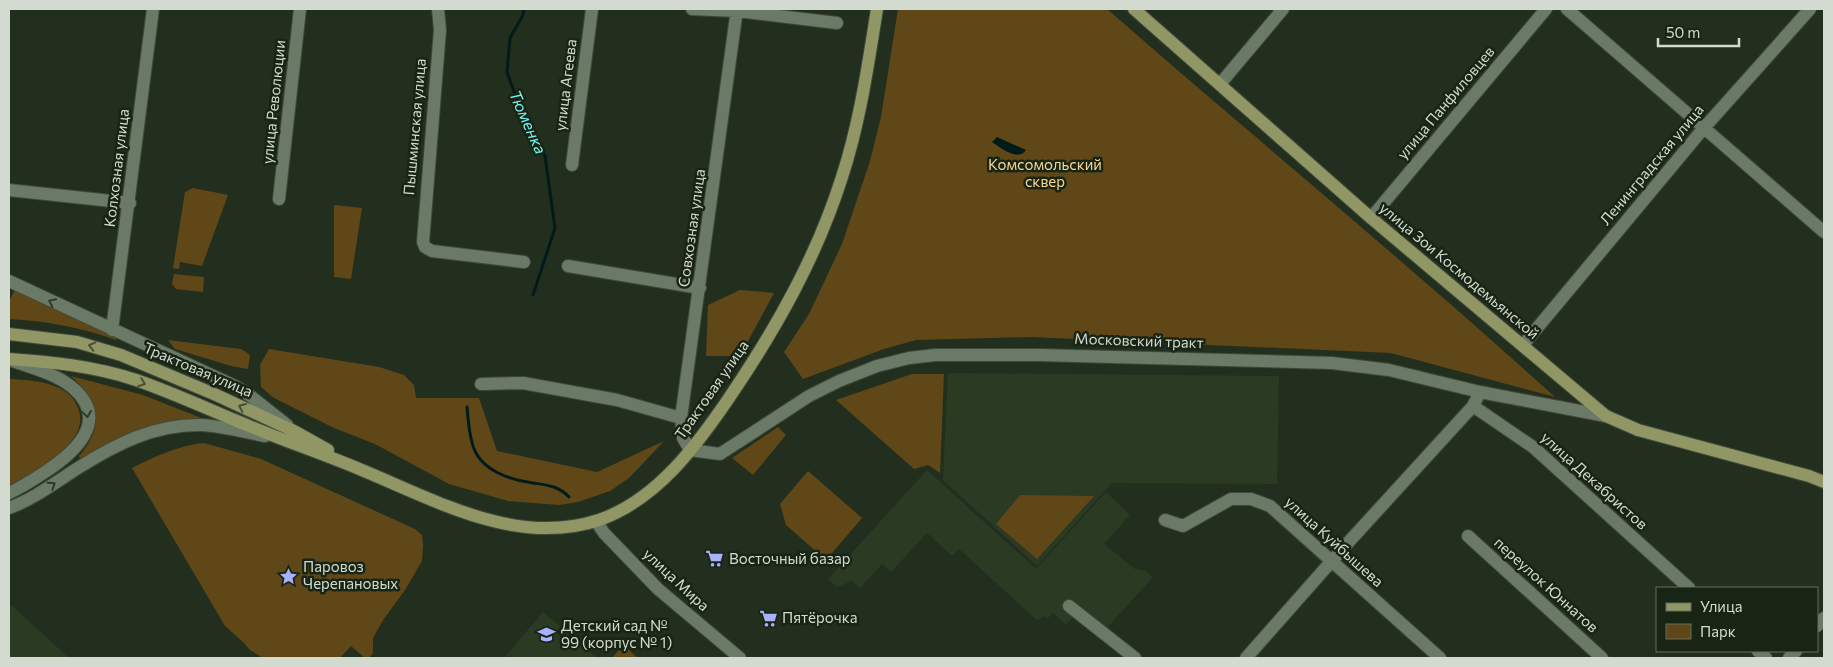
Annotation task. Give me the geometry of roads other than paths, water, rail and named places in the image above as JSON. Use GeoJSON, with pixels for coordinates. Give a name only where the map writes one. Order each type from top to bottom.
{"type":"FeatureCollection","features":[{"type":"Feature","properties":{"kind":"main road","name":"Трактовая улица"},"geometry":{"type":"LineString","coordinates":[[9,334],[77,342],[121,355],[214,394],[290,436],[363,470],[439,503],[481,518],[499,523],[550,528],[596,521],[623,509],[646,493],[672,470],[719,413],[776,326],[809,262],[834,202],[851,147],[863,95],[877,9]]}},
{"type":"Feature","properties":{"kind":"main road","name":"улица Зои Космодемьянской"},"geometry":{"type":"LineString","coordinates":[[1134,9],[1371,218],[1606,416],[1638,430],[1824,482]]}},
{"type":"Feature","properties":{"kind":"main road","name":"Трактовая улица"},"geometry":{"type":"LineString","coordinates":[[9,359],[62,363],[117,375],[290,436]]}},
{"type":"Feature","properties":{"kind":"main road","name":"улица Зои Космодемьянской"},"geometry":{"type":"LineString","coordinates":[[1808,476],[1824,478]]}},
{"type":"Feature","properties":{"kind":"street","name":"Колхозная улица"},"geometry":{"type":"LineString","coordinates":[[112,330],[130,203],[153,9]]}},
{"type":"Feature","properties":{"kind":"street","name":"улица Революции"},"geometry":{"type":"LineString","coordinates":[[279,199],[300,9]]}},
{"type":"Feature","properties":{"kind":"street","name":"Пышминская улица"},"geometry":{"type":"LineString","coordinates":[[438,9],[440,30],[423,238],[425,247],[432,251],[524,262]]}},
{"type":"Feature","properties":{"kind":"street","name":"улица Агеева"},"geometry":{"type":"LineString","coordinates":[[572,165],[592,9]]}},
{"type":"Feature","properties":{"kind":"street"},"geometry":{"type":"LineString","coordinates":[[692,9],[737,10],[837,24]]}},
{"type":"Feature","properties":{"kind":"street"},"geometry":{"type":"LineString","coordinates":[[1220,84],[1283,9]]}},
{"type":"Feature","properties":{"kind":"street","name":"улица Панфиловцев"},"geometry":{"type":"LineString","coordinates":[[1371,218],[1546,9]]}},
{"type":"Feature","properties":{"kind":"street"},"geometry":{"type":"LineString","coordinates":[[1567,9],[1703,129],[1824,232]]}},
{"type":"Feature","properties":{"kind":"street","name":"Ленинградская улица"},"geometry":{"type":"LineString","coordinates":[[1523,345],[1703,129],[1810,9]]}},
{"type":"Feature","properties":{"kind":"street","name":"Совхозная улица"},"geometry":{"type":"LineString","coordinates":[[690,450],[683,438],[681,418],[737,10]]}},
{"type":"Feature","properties":{"kind":"street"},"geometry":{"type":"LineString","coordinates":[[9,190],[130,203]]}},
{"type":"Feature","properties":{"kind":"street"},"geometry":{"type":"LineString","coordinates":[[568,266],[700,288]]}},
{"type":"Feature","properties":{"kind":"street"},"geometry":{"type":"LineString","coordinates":[[9,280],[112,330],[235,386],[249,395],[290,436]]}},
{"type":"Feature","properties":{"kind":"street","name":"Московский тракт"},"geometry":{"type":"LineString","coordinates":[[690,450],[720,454],[795,404],[840,381],[877,366],[909,358],[935,355],[1039,354],[1332,363],[1389,370],[1480,392],[1606,416]]}},
{"type":"Feature","properties":{"kind":"street"},"geometry":{"type":"LineString","coordinates":[[9,359],[68,384],[83,400],[88,420],[84,438],[73,452],[28,483],[9,492]]}},
{"type":"Feature","properties":{"kind":"street"},"geometry":{"type":"LineString","coordinates":[[480,384],[523,382],[617,400],[681,418]]}},
{"type":"Feature","properties":{"kind":"street"},"geometry":{"type":"LineString","coordinates":[[1246,658],[1473,406],[1480,392]]}},
{"type":"Feature","properties":{"kind":"street","name":"улица Декабристов"},"geometry":{"type":"LineString","coordinates":[[1473,406],[1533,447],[1688,587]]}},
{"type":"Feature","properties":{"kind":"street"},"geometry":{"type":"LineString","coordinates":[[9,508],[30,499],[115,446],[140,435],[184,426],[202,425],[290,436]]}},
{"type":"Feature","properties":{"kind":"street","name":"улица Куйбышева"},"geometry":{"type":"LineString","coordinates":[[1165,520],[1183,526],[1231,499],[1251,499],[1270,506],[1440,658]]}},
{"type":"Feature","properties":{"kind":"street","name":"улица Мира"},"geometry":{"type":"LineString","coordinates":[[596,521],[604,533],[658,589],[740,658]]}},
{"type":"Feature","properties":{"kind":"street","name":"переулок Юннатов"},"geometry":{"type":"LineString","coordinates":[[1468,536],[1602,658]]}},
{"type":"Feature","properties":{"kind":"street"},"geometry":{"type":"LineString","coordinates":[[1069,606],[1135,658]]}},
{"type":"Feature","properties":{"kind":"water"},"geometry":{"type":"Polygon","coordinates":[[[997,137],[1026,150],[1019,155],[1009,153],[992,142],[997,137]]]}},
{"type":"Feature","properties":{"kind":"waterway","name":"Тюменка"},"geometry":{"type":"LineString","coordinates":[[524,9],[523,15],[510,38],[507,72],[521,111],[545,156],[555,228],[533,295]]}},
{"type":"Feature","properties":{"kind":"waterway","name":"Тюменка"},"geometry":{"type":"LineString","coordinates":[[467,407],[473,446],[483,462],[506,477],[524,482],[543,484],[561,490],[569,497]]}},
{"type":"Feature","properties":{"kind":"place","name":"Восточный базар"},"geometry":{"type":"Point","coordinates":[715,559]}},
{"type":"Feature","properties":{"kind":"place","name":"Паровоз Черепановых"},"geometry":{"type":"Point","coordinates":[289,576]}},
{"type":"Feature","properties":{"kind":"place","name":"Пятёрочка"},"geometry":{"type":"Point","coordinates":[768,618]}},
{"type":"Feature","properties":{"kind":"place","name":"Детский сад № 99 (корпус № 1)"},"geometry":{"type":"Point","coordinates":[547,635]}},
{"type":"Feature","properties":{"kind":"park label","name":"Комсомольский сквер"},"geometry":{"type":"Point","coordinates":[1045,174]}}]}
